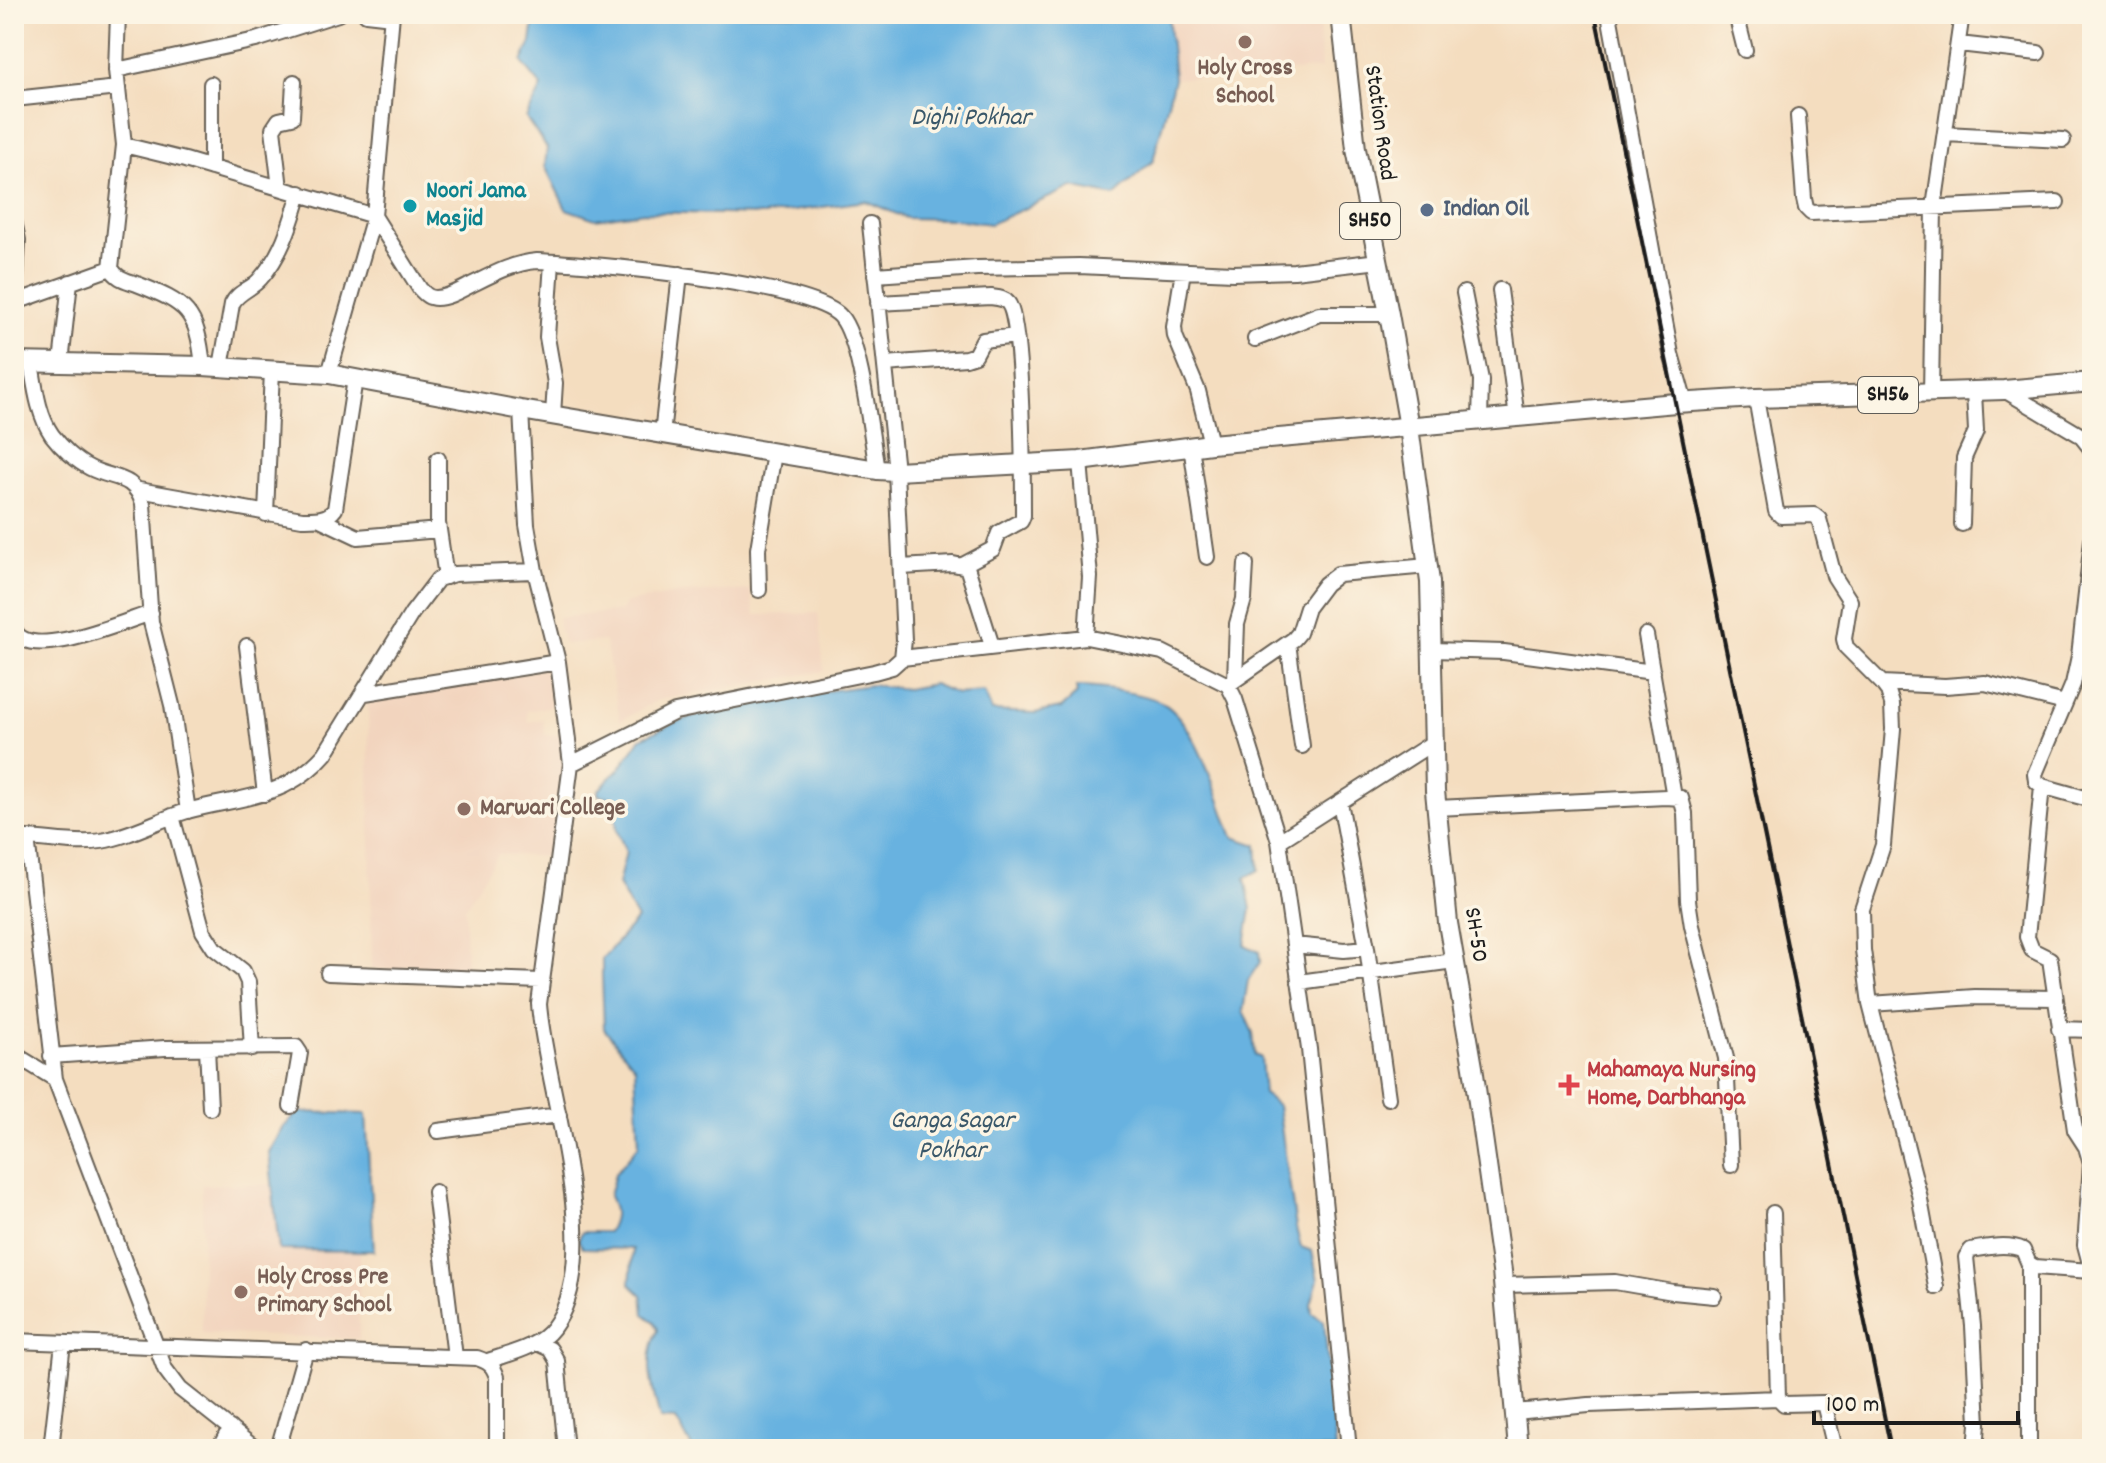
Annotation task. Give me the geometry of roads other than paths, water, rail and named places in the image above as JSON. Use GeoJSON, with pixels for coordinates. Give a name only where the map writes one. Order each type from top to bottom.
{"type":"FeatureCollection","features":[{"type":"Feature","properties":{"kind":"main road","name":"Station Road"},"geometry":{"type":"LineString","coordinates":[[1341,14],[1356,149],[1409,427]]}},
{"type":"Feature","properties":{"kind":"main road"},"geometry":{"type":"LineString","coordinates":[[22,362],[212,366],[329,374],[521,410],[896,471],[1080,461],[1191,446],[1409,427]]}},
{"type":"Feature","properties":{"kind":"main road","name":"SH56"},"geometry":{"type":"LineString","coordinates":[[1409,427],[1756,398],[1974,392],[2092,382]]}},
{"type":"Feature","properties":{"kind":"main road","name":"SH-50"},"geometry":{"type":"LineString","coordinates":[[1409,427],[1428,566],[1437,808],[1448,923],[1473,1067],[1503,1285],[1518,1449]]}},
{"type":"Feature","properties":{"kind":"street"},"geometry":{"type":"LineString","coordinates":[[118,14],[116,70],[124,145],[111,268],[119,278],[167,297],[187,312],[212,366]]}},
{"type":"Feature","properties":{"kind":"street"},"geometry":{"type":"LineString","coordinates":[[116,70],[256,40],[338,14]]}},
{"type":"Feature","properties":{"kind":"street"},"geometry":{"type":"LineString","coordinates":[[329,374],[374,216],[392,15],[366,14]]}},
{"type":"Feature","properties":{"kind":"street"},"geometry":{"type":"LineString","coordinates":[[1609,14],[1671,354],[1685,403]]}},
{"type":"Feature","properties":{"kind":"street"},"geometry":{"type":"LineString","coordinates":[[1736,14],[1745,50]]}},
{"type":"Feature","properties":{"kind":"street"},"geometry":{"type":"LineString","coordinates":[[1931,394],[1934,207],[1962,14]]}},
{"type":"Feature","properties":{"kind":"street"},"geometry":{"type":"LineString","coordinates":[[1959,44],[2038,53]]}},
{"type":"Feature","properties":{"kind":"street"},"geometry":{"type":"LineString","coordinates":[[280,188],[273,129],[279,120],[292,117],[294,82]]}},
{"type":"Feature","properties":{"kind":"street"},"geometry":{"type":"LineString","coordinates":[[211,84],[211,168]]}},
{"type":"Feature","properties":{"kind":"street"},"geometry":{"type":"LineString","coordinates":[[14,99],[118,88]]}},
{"type":"Feature","properties":{"kind":"street"},"geometry":{"type":"LineString","coordinates":[[1798,116],[1804,199],[1811,213],[2057,202]]}},
{"type":"Feature","properties":{"kind":"street"},"geometry":{"type":"LineString","coordinates":[[1945,134],[2063,140]]}},
{"type":"Feature","properties":{"kind":"street"},"geometry":{"type":"LineString","coordinates":[[124,145],[374,216],[420,289],[429,297],[450,295],[521,263],[552,262],[680,274],[774,291],[822,304],[836,311],[844,320],[856,352],[877,470]]}},
{"type":"Feature","properties":{"kind":"street"},"geometry":{"type":"LineString","coordinates":[[212,366],[235,298],[258,282],[279,252],[300,193]]}},
{"type":"Feature","properties":{"kind":"street"},"geometry":{"type":"LineString","coordinates":[[14,221],[18,240],[14,319]]}},
{"type":"Feature","properties":{"kind":"street"},"geometry":{"type":"LineString","coordinates":[[870,224],[896,471],[904,640],[902,658]]}},
{"type":"Feature","properties":{"kind":"street"},"geometry":{"type":"LineString","coordinates":[[875,275],[977,268],[1079,266],[1183,271],[1294,271],[1379,261]]}},
{"type":"Feature","properties":{"kind":"street"},"geometry":{"type":"LineString","coordinates":[[552,262],[547,337],[555,383],[553,415]]}},
{"type":"Feature","properties":{"kind":"street"},"geometry":{"type":"LineString","coordinates":[[16,302],[111,268]]}},
{"type":"Feature","properties":{"kind":"street"},"geometry":{"type":"LineString","coordinates":[[1183,271],[1175,336],[1198,391],[1211,444]]}},
{"type":"Feature","properties":{"kind":"street"},"geometry":{"type":"LineString","coordinates":[[662,434],[680,274]]}},
{"type":"Feature","properties":{"kind":"street"},"geometry":{"type":"LineString","coordinates":[[61,363],[70,282]]}},
{"type":"Feature","properties":{"kind":"street"},"geometry":{"type":"LineString","coordinates":[[1500,290],[1517,418]]}},
{"type":"Feature","properties":{"kind":"street"},"geometry":{"type":"LineString","coordinates":[[1464,293],[1481,380],[1480,421]]}},
{"type":"Feature","properties":{"kind":"street"},"geometry":{"type":"LineString","coordinates":[[878,303],[1003,299],[1010,304],[1016,336],[1024,464],[1021,521],[999,533],[993,549],[963,565],[901,567]]}},
{"type":"Feature","properties":{"kind":"street"},"geometry":{"type":"LineString","coordinates":[[1255,339],[1319,314],[1389,314]]}},
{"type":"Feature","properties":{"kind":"street"},"geometry":{"type":"LineString","coordinates":[[885,364],[966,358],[975,355],[983,340],[1016,336]]}},
{"type":"Feature","properties":{"kind":"street"},"geometry":{"type":"LineString","coordinates":[[22,362],[51,434],[73,457],[89,468],[128,481],[139,490],[266,514],[320,519],[358,537],[439,530]]}},
{"type":"Feature","properties":{"kind":"street"},"geometry":{"type":"LineString","coordinates":[[266,514],[272,370]]}},
{"type":"Feature","properties":{"kind":"street"},"geometry":{"type":"LineString","coordinates":[[320,519],[331,515],[335,509],[355,379]]}},
{"type":"Feature","properties":{"kind":"street"},"geometry":{"type":"LineString","coordinates":[[2004,390],[2080,435],[2092,450]]}},
{"type":"Feature","properties":{"kind":"street"},"geometry":{"type":"LineString","coordinates":[[1962,524],[1964,458],[1976,431],[1974,392]]}},
{"type":"Feature","properties":{"kind":"street"},"geometry":{"type":"LineString","coordinates":[[1756,398],[1776,511],[1781,516],[1814,515],[1819,519],[1834,576],[1850,601],[1844,639],[1846,647],[1882,683],[1892,704],[1893,729],[1883,845],[1862,909],[1863,950],[1870,1004],[1919,1194],[1936,1287]]}},
{"type":"Feature","properties":{"kind":"street"},"geometry":{"type":"LineString","coordinates":[[488,1361],[537,1343],[552,1329],[562,1312],[577,1251],[564,1133],[541,1029],[539,1004],[571,764],[558,662],[527,525],[521,410]]}},
{"type":"Feature","properties":{"kind":"street"},"geometry":{"type":"LineString","coordinates":[[1191,446],[1207,557]]}},
{"type":"Feature","properties":{"kind":"street"},"geometry":{"type":"LineString","coordinates":[[759,590],[758,549],[774,453]]}},
{"type":"Feature","properties":{"kind":"street"},"geometry":{"type":"LineString","coordinates":[[438,459],[439,530],[446,577]]}},
{"type":"Feature","properties":{"kind":"street"},"geometry":{"type":"LineString","coordinates":[[1080,461],[1090,577],[1086,637]]}},
{"type":"Feature","properties":{"kind":"street"},"geometry":{"type":"LineString","coordinates":[[139,490],[143,504],[151,613],[172,705],[188,811]]}},
{"type":"Feature","properties":{"kind":"street"},"geometry":{"type":"LineString","coordinates":[[2092,540],[2073,684],[2037,764],[2036,781],[2042,786],[2092,800]]}},
{"type":"Feature","properties":{"kind":"street"},"geometry":{"type":"LineString","coordinates":[[1246,564],[1232,683],[1279,841],[1309,1049],[1349,1449]]}},
{"type":"Feature","properties":{"kind":"street"},"geometry":{"type":"LineString","coordinates":[[963,565],[970,570],[992,646]]}},
{"type":"Feature","properties":{"kind":"street"},"geometry":{"type":"LineString","coordinates":[[1232,683],[1299,633],[1307,608],[1325,584],[1338,574],[1428,566]]}},
{"type":"Feature","properties":{"kind":"street"},"geometry":{"type":"LineString","coordinates":[[256,1449],[180,1389],[165,1369],[55,1079],[21,837],[99,842],[188,811],[265,794],[290,784],[309,772],[325,754],[438,579],[535,571]]}},
{"type":"Feature","properties":{"kind":"street"},"geometry":{"type":"LineString","coordinates":[[14,629],[21,640],[29,643],[66,641],[151,613]]}},
{"type":"Feature","properties":{"kind":"street"},"geometry":{"type":"LineString","coordinates":[[1646,635],[1674,797]]}},
{"type":"Feature","properties":{"kind":"street"},"geometry":{"type":"LineString","coordinates":[[571,764],[675,712],[874,672],[892,667],[902,658],[992,646],[1086,637],[1162,652],[1232,683]]}},
{"type":"Feature","properties":{"kind":"street"},"geometry":{"type":"LineString","coordinates":[[1288,643],[1302,746]]}},
{"type":"Feature","properties":{"kind":"street"},"geometry":{"type":"LineString","coordinates":[[247,646],[265,794]]}},
{"type":"Feature","properties":{"kind":"street"},"geometry":{"type":"LineString","coordinates":[[1432,650],[1504,652],[1653,672]]}},
{"type":"Feature","properties":{"kind":"street"},"geometry":{"type":"LineString","coordinates":[[365,693],[558,662]]}},
{"type":"Feature","properties":{"kind":"street"},"geometry":{"type":"LineString","coordinates":[[1882,683],[1945,686],[1985,683],[2065,703]]}},
{"type":"Feature","properties":{"kind":"street"},"geometry":{"type":"LineString","coordinates":[[1279,841],[1434,742]]}},
{"type":"Feature","properties":{"kind":"street"},"geometry":{"type":"LineString","coordinates":[[2029,1264],[2092,1271],[2085,1245],[2091,1164],[2086,1147],[2075,1130],[2050,959],[2032,950],[2027,937],[2042,786]]}},
{"type":"Feature","properties":{"kind":"street"},"geometry":{"type":"LineString","coordinates":[[1437,808],[1681,798],[1685,813],[1692,926],[1726,1058],[1731,1165]]}},
{"type":"Feature","properties":{"kind":"street"},"geometry":{"type":"LineString","coordinates":[[1340,802],[1367,948],[1388,1098]]}},
{"type":"Feature","properties":{"kind":"street"},"geometry":{"type":"LineString","coordinates":[[172,816],[203,931],[214,948],[243,971],[248,982],[252,1049]]}},
{"type":"Feature","properties":{"kind":"street"},"geometry":{"type":"LineString","coordinates":[[1294,945],[1344,950],[1367,948]]}},
{"type":"Feature","properties":{"kind":"street"},"geometry":{"type":"LineString","coordinates":[[1299,982],[1454,961]]}},
{"type":"Feature","properties":{"kind":"street"},"geometry":{"type":"LineString","coordinates":[[328,973],[541,981]]}},
{"type":"Feature","properties":{"kind":"street"},"geometry":{"type":"LineString","coordinates":[[1870,1004],[1975,997],[2054,998]]}},
{"type":"Feature","properties":{"kind":"street"},"geometry":{"type":"LineString","coordinates":[[2059,1029],[2092,1030]]}},
{"type":"Feature","properties":{"kind":"street"},"geometry":{"type":"LineString","coordinates":[[51,1056],[165,1048],[296,1047],[300,1053],[291,1106]]}},
{"type":"Feature","properties":{"kind":"street"},"geometry":{"type":"LineString","coordinates":[[207,1048],[210,1108]]}},
{"type":"Feature","properties":{"kind":"street"},"geometry":{"type":"LineString","coordinates":[[14,1054],[55,1079]]}},
{"type":"Feature","properties":{"kind":"street"},"geometry":{"type":"LineString","coordinates":[[438,1131],[559,1115]]}},
{"type":"Feature","properties":{"kind":"street"},"geometry":{"type":"LineString","coordinates":[[435,1192],[455,1357]]}},
{"type":"Feature","properties":{"kind":"street"},"geometry":{"type":"LineString","coordinates":[[1773,1213],[1778,1398],[1784,1404],[1824,1403],[1835,1449]]}},
{"type":"Feature","properties":{"kind":"street"},"geometry":{"type":"LineString","coordinates":[[1976,1449],[1978,1424],[1973,1326],[1966,1257],[1971,1250],[2017,1247],[2023,1250],[2029,1264],[2029,1449]]}},
{"type":"Feature","properties":{"kind":"street"},"geometry":{"type":"LineString","coordinates":[[1503,1285],[1615,1282],[1714,1296]]}},
{"type":"Feature","properties":{"kind":"street"},"geometry":{"type":"LineString","coordinates":[[14,1341],[477,1358],[488,1361],[497,1377],[497,1449]]}},
{"type":"Feature","properties":{"kind":"street"},"geometry":{"type":"LineString","coordinates":[[51,1449],[63,1343]]}},
{"type":"Feature","properties":{"kind":"street"},"geometry":{"type":"LineString","coordinates":[[537,1343],[550,1349],[557,1361],[566,1449]]}},
{"type":"Feature","properties":{"kind":"street"},"geometry":{"type":"LineString","coordinates":[[278,1449],[306,1350]]}},
{"type":"Feature","properties":{"kind":"street"},"geometry":{"type":"LineString","coordinates":[[1515,1412],[1589,1405],[1778,1398]]}},
{"type":"Feature","properties":{"kind":"street"},"geometry":{"type":"LineString","coordinates":[[219,1449],[230,1428]]}},
{"type":"Feature","properties":{"kind":"water","name":"Dighi Pokhar"},"geometry":{"type":"Polygon","coordinates":[[[528,14],[1168,14],[1174,79],[1153,161],[1114,196],[1072,187],[990,224],[906,218],[866,201],[763,215],[644,212],[595,219],[566,209],[545,166],[547,148],[526,118],[542,87],[522,62],[531,42],[534,21],[528,14]]]}},
{"type":"Feature","properties":{"kind":"water","name":"Ganga Sagar Pokhar"},"geometry":{"type":"Polygon","coordinates":[[[933,684],[957,694],[984,692],[992,711],[1035,713],[1061,708],[1077,694],[1076,687],[1120,691],[1161,702],[1174,712],[1196,743],[1233,837],[1257,845],[1259,870],[1245,878],[1251,909],[1245,945],[1259,952],[1260,962],[1248,980],[1243,1011],[1253,1033],[1255,1055],[1261,1058],[1264,1094],[1278,1106],[1301,1247],[1312,1251],[1318,1280],[1311,1304],[1312,1313],[1324,1321],[1336,1449],[693,1449],[676,1420],[660,1419],[650,1364],[658,1330],[655,1322],[644,1314],[642,1295],[630,1284],[633,1249],[583,1248],[578,1240],[582,1232],[608,1232],[614,1218],[609,1196],[615,1174],[639,1145],[635,1067],[604,1029],[602,974],[602,959],[637,919],[618,884],[626,852],[617,831],[614,798],[598,795],[598,791],[620,768],[641,738],[674,723],[721,708],[767,699],[871,685],[907,689],[933,684]]]}},
{"type":"Feature","properties":{"kind":"water"},"geometry":{"type":"Polygon","coordinates":[[[298,1112],[366,1114],[374,1251],[279,1250],[269,1152],[284,1127],[298,1112]]]}},
{"type":"Feature","properties":{"kind":"railway"},"geometry":{"type":"LineString","coordinates":[[1595,14],[1891,1449]]}},
{"type":"Feature","properties":{"kind":"place","name":"Holy Cross School"},"geometry":{"type":"Point","coordinates":[1245,42]}},
{"type":"Feature","properties":{"kind":"place","name":"Noori Jama Masjid"},"geometry":{"type":"Point","coordinates":[410,206]}},
{"type":"Feature","properties":{"kind":"place","name":"Indian Oil"},"geometry":{"type":"Point","coordinates":[1427,210]}},
{"type":"Feature","properties":{"kind":"place","name":"Marwari College"},"geometry":{"type":"Point","coordinates":[464,809]}},
{"type":"Feature","properties":{"kind":"place","name":"Mahamaya Nursing Home, Darbhanga"},"geometry":{"type":"Point","coordinates":[1569,1085]}},
{"type":"Feature","properties":{"kind":"place","name":"Holy Cross Pre Primary School"},"geometry":{"type":"Point","coordinates":[241,1292]}}]}
